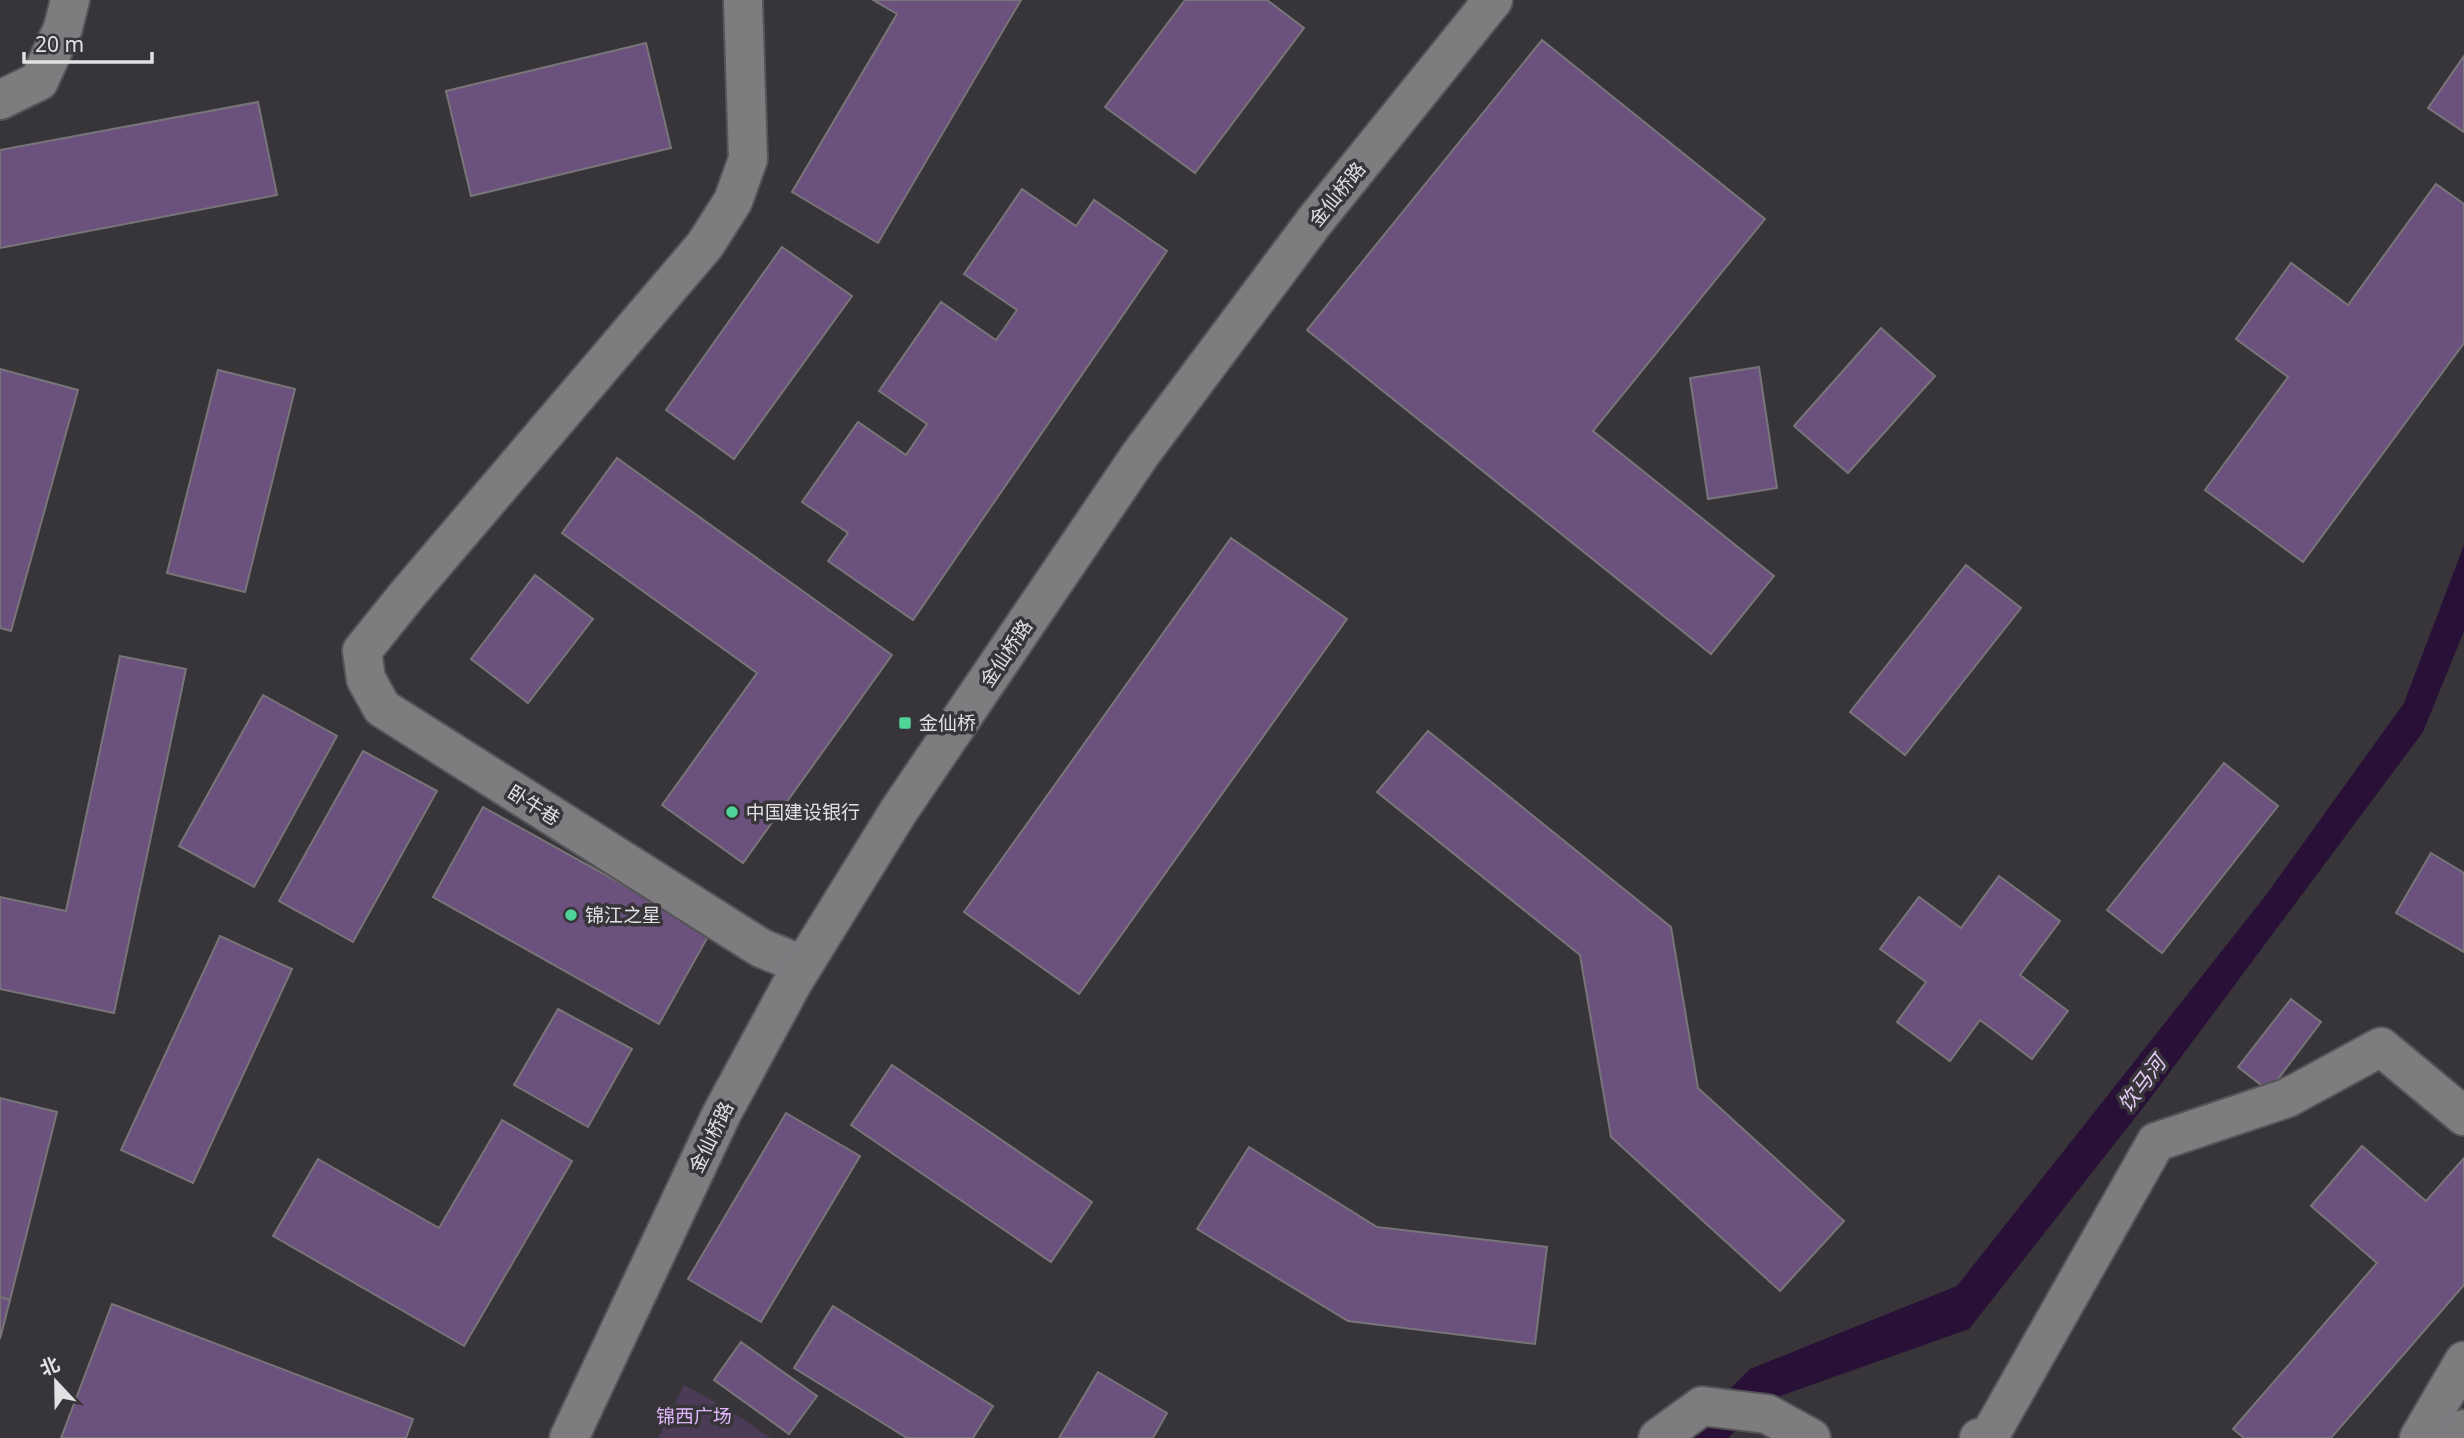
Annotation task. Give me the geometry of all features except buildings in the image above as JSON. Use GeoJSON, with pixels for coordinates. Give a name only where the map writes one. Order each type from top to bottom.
{"type":"FeatureCollection","features":[{"type":"Feature","properties":{"kind":"street"},"geometry":{"type":"LineString","coordinates":[[0,100],[39,81],[63,28],[70,0]]}},
{"type":"Feature","properties":{"kind":"street","name":"卧牛巷"},"geometry":{"type":"LineString","coordinates":[[743,0],[748,159],[733,201],[705,245],[407,594],[362,652],[366,679],[382,708],[761,948],[803,965]]}},
{"type":"Feature","properties":{"kind":"street","name":"金仙桥路"},"geometry":{"type":"LineString","coordinates":[[569,1438],[722,1113],[803,965],[898,812],[1140,455],[1314,222],[1493,0]]}},
{"type":"Feature","properties":{"kind":"street"},"geometry":{"type":"LineString","coordinates":[[1979,1438],[1990,1435],[2156,1142],[2287,1098],[2381,1047],[2464,1116]]}},
{"type":"Feature","properties":{"kind":"street"},"geometry":{"type":"LineString","coordinates":[[2419,1438],[2464,1361]]}},
{"type":"Feature","properties":{"kind":"street"},"geometry":{"type":"LineString","coordinates":[[1658,1438],[1705,1406],[1767,1414],[1811,1438]]}},
{"type":"Feature","properties":{"kind":"street"},"geometry":{"type":"LineString","coordinates":[[2459,1438],[2464,1429]]}},
{"type":"Feature","properties":{"kind":"green space","name":"锦西广场"},"geometry":{"type":"Polygon","coordinates":[[[684,1385],[730,1410],[771,1438],[658,1438],[684,1385]]]}},
{"type":"Feature","properties":{"kind":"water","name":"饮马河"},"geometry":{"type":"Polygon","coordinates":[[[2464,545],[2464,631],[2423,732],[2149,1100],[1969,1329],[1766,1401],[1728,1438],[1680,1438],[1750,1369],[1957,1286],[2266,895],[2404,703],[2464,545]]]}},
{"type":"Feature","properties":{"kind":"place","name":"金仙桥"},"geometry":{"type":"Point","coordinates":[905,723]}},
{"type":"Feature","properties":{"kind":"place","name":"中国建设银行"},"geometry":{"type":"Point","coordinates":[732,812]}},
{"type":"Feature","properties":{"kind":"place","name":"锦江之星"},"geometry":{"type":"Point","coordinates":[571,915]}}]}
